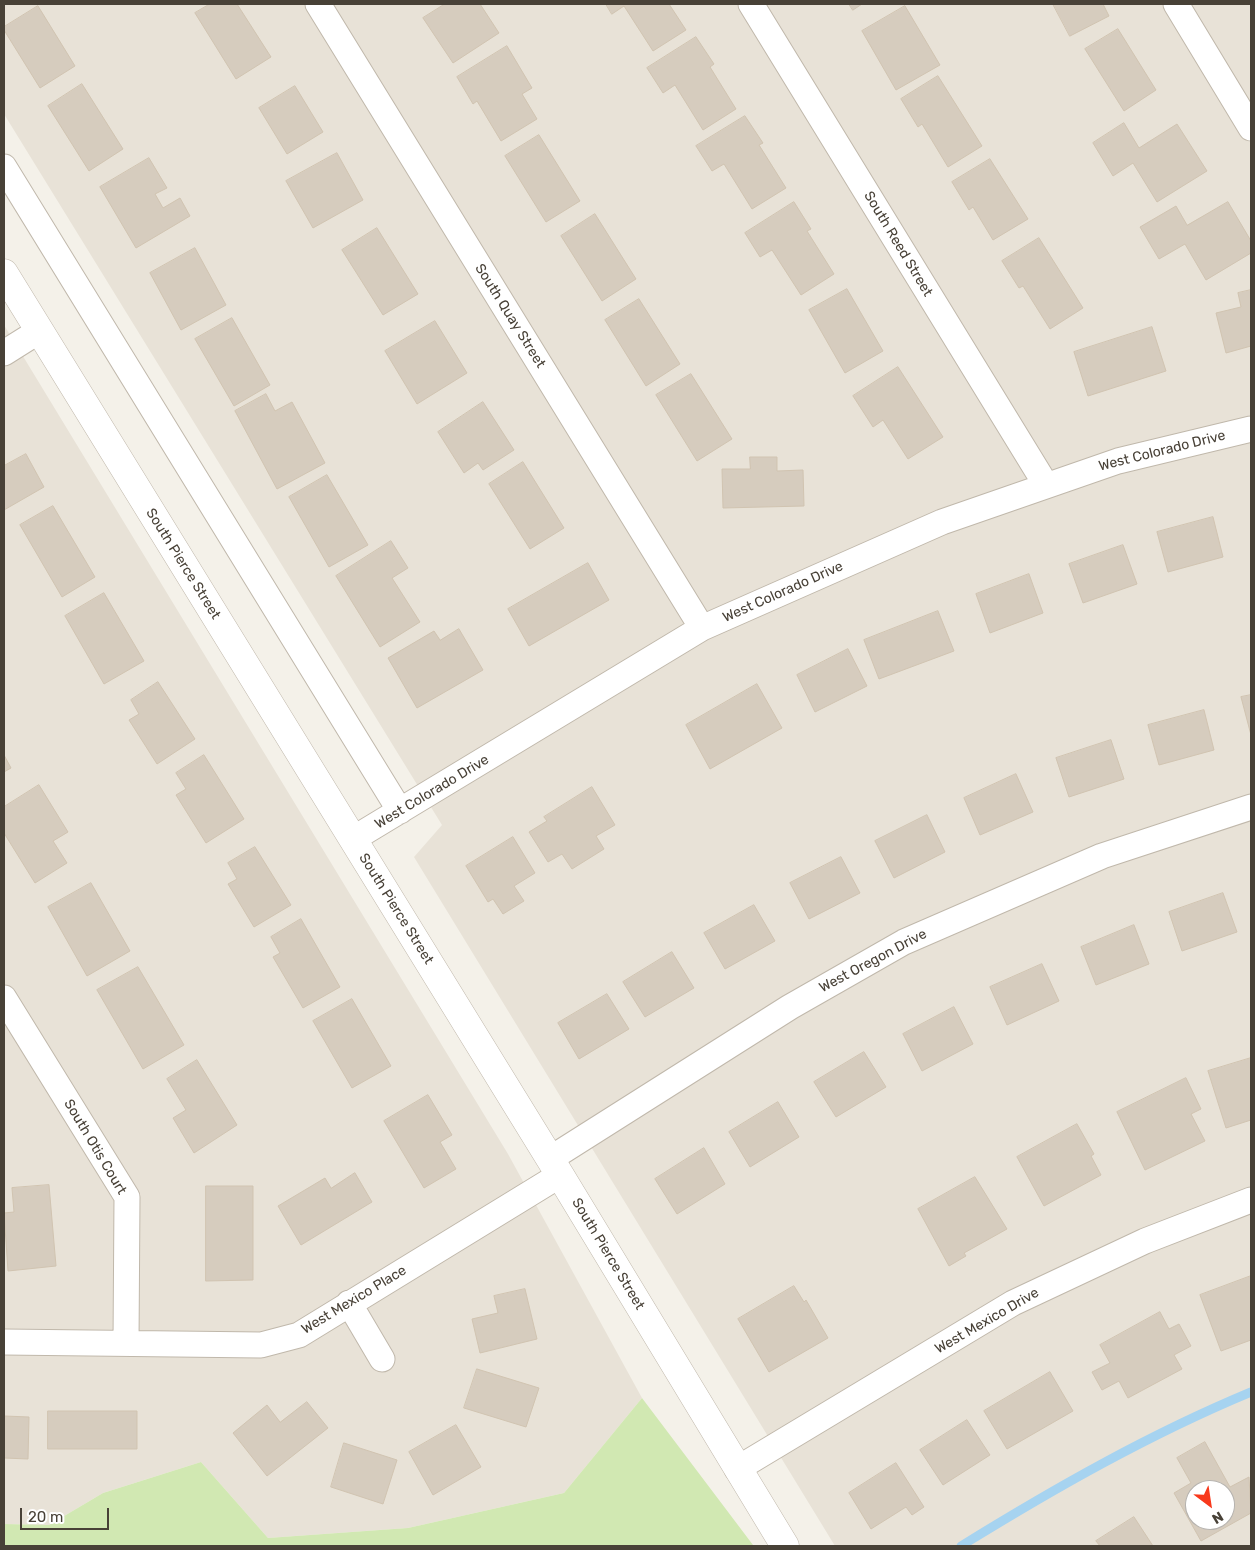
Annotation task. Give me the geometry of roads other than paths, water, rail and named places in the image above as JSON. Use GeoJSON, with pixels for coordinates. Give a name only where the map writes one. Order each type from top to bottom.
{"type":"FeatureCollection","features":[{"type":"Feature","properties":{"kind":"street","name":"South Quay Street"},"geometry":{"type":"LineString","coordinates":[[318,4],[702,628]]}},
{"type":"Feature","properties":{"kind":"street","name":"South Reed Street"},"geometry":{"type":"LineString","coordinates":[[751,4],[1046,485]]}},
{"type":"Feature","properties":{"kind":"street"},"geometry":{"type":"LineString","coordinates":[[1176,4],[1251,128]]}},
{"type":"Feature","properties":{"kind":"street"},"geometry":{"type":"LineString","coordinates":[[4,167],[400,811]]}},
{"type":"Feature","properties":{"kind":"street","name":"South Pierce Street"},"geometry":{"type":"LineString","coordinates":[[4,273],[555,1167],[785,1546]]}},
{"type":"Feature","properties":{"kind":"street"},"geometry":{"type":"LineString","coordinates":[[4,353],[39,331]]}},
{"type":"Feature","properties":{"kind":"street","name":"West Colorado Drive"},"geometry":{"type":"LineString","coordinates":[[353,840],[702,628],[942,522],[1118,461],[1251,429]]}},
{"type":"Feature","properties":{"kind":"street","name":"West Oregon Drive"},"geometry":{"type":"LineString","coordinates":[[555,1167],[790,1007],[904,942],[1102,856],[1251,807]]}},
{"type":"Feature","properties":{"kind":"street","name":"South Otis Court"},"geometry":{"type":"LineString","coordinates":[[4,998],[127,1197],[126,1342]]}},
{"type":"Feature","properties":{"kind":"street","name":"West Mexico Place"},"geometry":{"type":"LineString","coordinates":[[4,1342],[261,1345],[298,1335],[349,1304],[555,1167]]}},
{"type":"Feature","properties":{"kind":"street","name":"West Mexico Drive"},"geometry":{"type":"LineString","coordinates":[[737,1469],[1013,1303],[1145,1241],[1251,1200]]}},
{"type":"Feature","properties":{"kind":"street"},"geometry":{"type":"LineString","coordinates":[[349,1304],[382,1358]]}},
{"type":"Feature","properties":{"kind":"waterway"},"geometry":{"type":"LineString","coordinates":[[961,1546],[1103,1463],[1213,1408],[1251,1392]]}}]}
